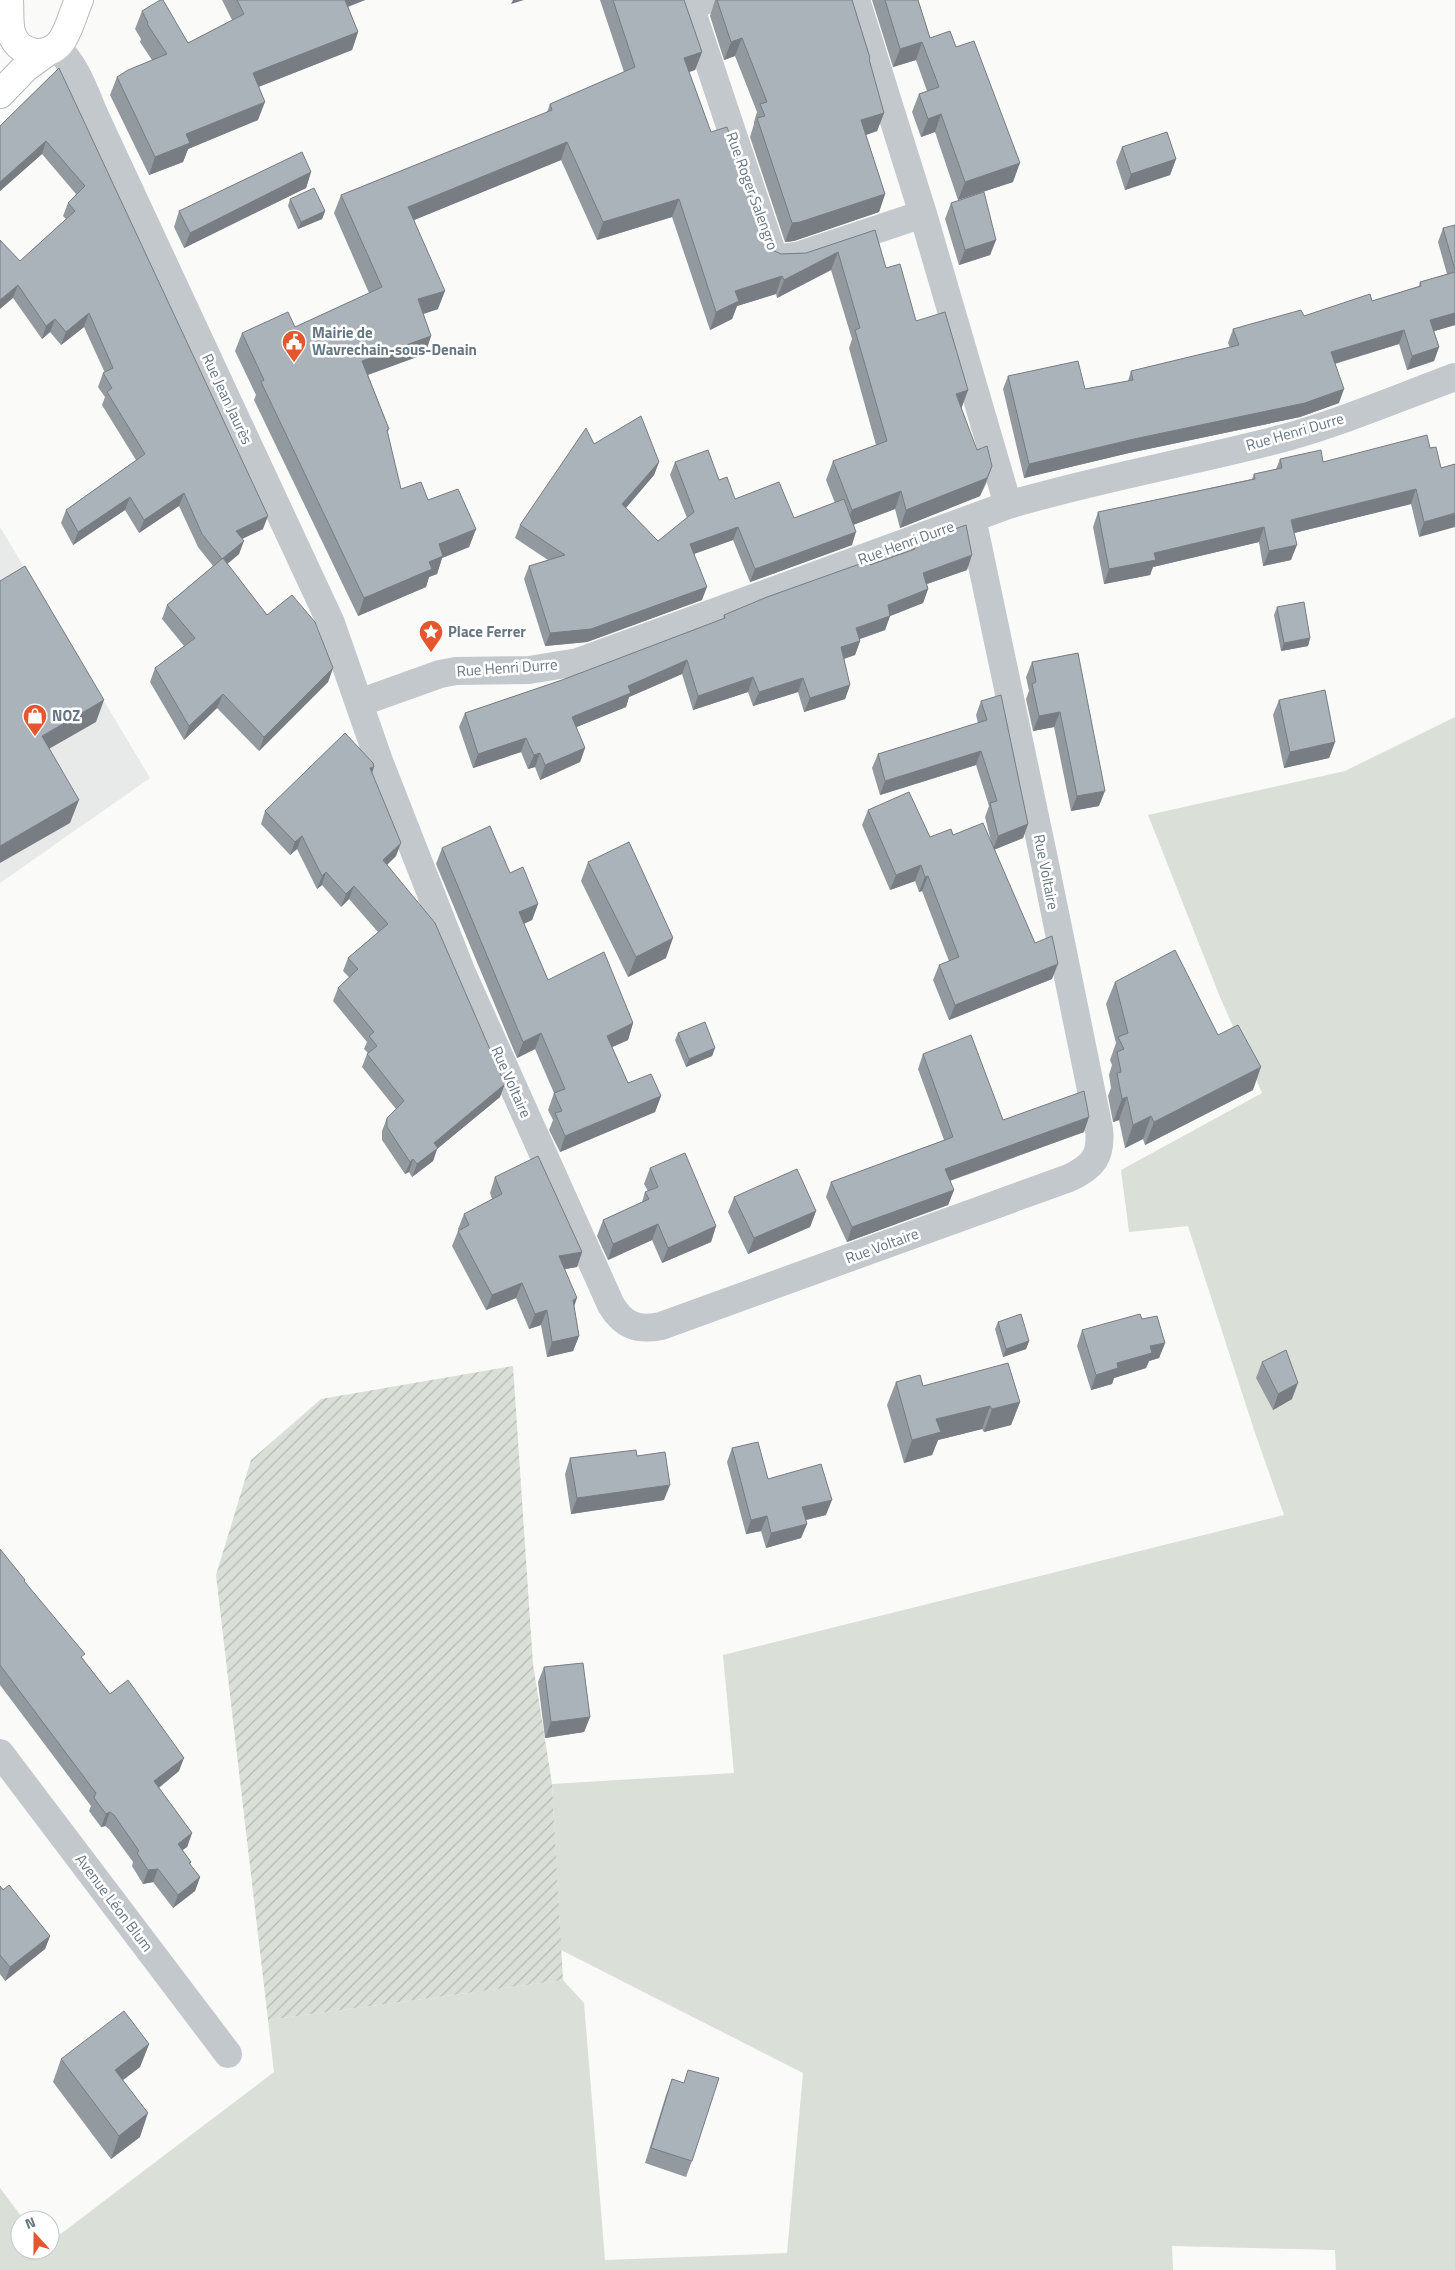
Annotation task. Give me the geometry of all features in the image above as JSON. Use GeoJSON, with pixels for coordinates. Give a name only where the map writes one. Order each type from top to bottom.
{"type":"FeatureCollection","features":[{"type":"Feature","properties":{"kind":"main road"},"geometry":{"type":"LineString","coordinates":[[1,92],[10,63],[9,0]]}},
{"type":"Feature","properties":{"kind":"main road"},"geometry":{"type":"LineString","coordinates":[[1,92],[25,68],[62,39],[80,2]]}},
{"type":"Feature","properties":{"kind":"main road"},"geometry":{"type":"LineString","coordinates":[[11,32],[15,42],[27,51],[37,53],[51,49]]}},
{"type":"Feature","properties":{"kind":"street"},"geometry":{"type":"LineString","coordinates":[[856,0],[924,214],[1008,505]]}},
{"type":"Feature","properties":{"kind":"street","name":"Rue Roger Salengro"},"geometry":{"type":"LineString","coordinates":[[695,2],[773,254],[780,258],[797,256],[924,214]]}},
{"type":"Feature","properties":{"kind":"street","name":"Rue Jean Jaurès"},"geometry":{"type":"LineString","coordinates":[[51,49],[70,62],[80,80],[95,116],[322,601],[379,761]]}},
{"type":"Feature","properties":{"kind":"street","name":"Rue Henri Durre"},"geometry":{"type":"LineString","coordinates":[[358,703],[440,674],[456,671],[549,668],[584,660],[1008,505],[1049,493],[1285,437],[1333,422],[1455,377]]}},
{"type":"Feature","properties":{"kind":"street","name":"Rue Voltaire"},"geometry":{"type":"LineString","coordinates":[[379,761],[462,973],[610,1305],[627,1324],[638,1329],[661,1326],[1084,1172],[1093,1163],[1097,1153],[1100,1142],[1099,1129],[972,518]]}},
{"type":"Feature","properties":{"kind":"street","name":"Avenue Léon Blum"},"geometry":{"type":"LineString","coordinates":[[0,1752],[228,2054]]}},
{"type":"Feature","properties":{"kind":"shaded area"},"geometry":{"type":"Polygon","coordinates":[[[0,527],[150,778],[0,883],[0,527]]]}},
{"type":"Feature","properties":{"kind":"shaded area"},"geometry":{"type":"Polygon","coordinates":[[[1455,717],[1455,2270],[1336,2270],[1335,2250],[1172,2246],[1173,2270],[0,2270],[0,2188],[16,2210],[10,2210],[10,2260],[60,2260],[60,2234],[274,2072],[268,2020],[563,1980],[584,2003],[605,2260],[787,2253],[803,2073],[561,1950],[552,1784],[734,1773],[723,1655],[1284,1515],[1255,1433],[1188,1226],[1129,1232],[1121,1170],[1262,1093],[1220,997],[1148,815],[1345,771],[1455,717]]]}},
{"type":"Feature","properties":{"kind":"shaded area"},"geometry":{"type":"Polygon","coordinates":[[[513,1366],[533,1664],[552,1784],[563,1980],[268,2020],[216,1575],[251,1460],[321,1399],[513,1366]]]}},
{"type":"Feature","properties":{"kind":"building"},"geometry":{"type":"Polygon","coordinates":[[[163,0],[188,43],[244,14],[237,0],[345,0],[358,32],[253,73],[265,102],[186,134],[190,143],[155,157],[117,77],[128,70],[167,54],[147,24],[142,11],[163,0]]]}},
{"type":"Feature","properties":{"kind":"building"},"geometry":{"type":"Polygon","coordinates":[[[613,0],[684,0],[702,52],[684,58],[711,132],[727,127],[768,248],[781,254],[806,253],[875,230],[886,268],[900,264],[916,321],[945,312],[968,390],[956,394],[977,450],[987,446],[992,466],[987,478],[906,510],[901,491],[852,510],[833,461],[887,441],[855,330],[860,328],[838,252],[784,280],[782,276],[735,291],[739,301],[716,312],[679,199],[603,222],[567,142],[408,207],[445,291],[418,299],[431,336],[362,361],[389,429],[387,430],[401,489],[421,482],[428,500],[458,489],[476,529],[439,544],[443,556],[429,562],[432,569],[364,598],[261,382],[264,380],[242,333],[288,312],[295,327],[382,287],[341,195],[552,110],[550,104],[635,67],[613,0]]]}},
{"type":"Feature","properties":{"kind":"building"},"geometry":{"type":"Polygon","coordinates":[[[717,0],[852,0],[870,58],[884,113],[861,120],[885,194],[792,223],[757,118],[765,116],[760,104],[767,102],[742,38],[731,42],[717,0]]]}},
{"type":"Feature","properties":{"kind":"building"},"geometry":{"type":"Polygon","coordinates":[[[885,0],[918,0],[930,38],[950,31],[956,47],[974,41],[1020,163],[965,182],[941,114],[928,119],[919,94],[939,87],[922,42],[900,49],[885,0]]]}},
{"type":"Feature","properties":{"kind":"building"},"geometry":{"type":"Polygon","coordinates":[[[59,68],[268,516],[236,531],[244,541],[222,559],[202,534],[184,493],[144,520],[130,497],[78,532],[66,510],[145,454],[107,392],[112,388],[103,373],[113,368],[89,313],[66,332],[55,319],[46,326],[18,285],[0,300],[0,240],[20,261],[75,211],[68,203],[85,186],[46,141],[0,182],[0,126],[59,68]]]}},
{"type":"Feature","properties":{"kind":"building"},"geometry":{"type":"Polygon","coordinates":[[[1167,132],[1176,159],[1131,174],[1122,147],[1167,132]]]}},
{"type":"Feature","properties":{"kind":"building"},"geometry":{"type":"Polygon","coordinates":[[[302,152],[311,172],[190,233],[179,211],[302,152]]]}},
{"type":"Feature","properties":{"kind":"building"},"geometry":{"type":"Polygon","coordinates":[[[314,188],[325,211],[301,222],[290,199],[314,188]]]}},
{"type":"Feature","properties":{"kind":"building"},"geometry":{"type":"Polygon","coordinates":[[[984,192],[996,240],[965,250],[951,203],[984,192]]]}},
{"type":"Feature","properties":{"kind":"building"},"geometry":{"type":"Polygon","coordinates":[[[1455,225],[1455,270],[1443,228],[1455,225]]]}},
{"type":"Feature","properties":{"kind":"building"},"geometry":{"type":"Polygon","coordinates":[[[1455,272],[1455,313],[1430,320],[1439,347],[1412,356],[1404,330],[1331,352],[1344,389],[1305,403],[1134,439],[1029,464],[1008,376],[1078,361],[1085,389],[1133,380],[1131,371],[1239,345],[1233,329],[1301,310],[1304,316],[1370,294],[1372,301],[1421,286],[1420,282],[1455,272]]]}},
{"type":"Feature","properties":{"kind":"building"},"geometry":{"type":"Polygon","coordinates":[[[641,416],[659,462],[622,504],[658,541],[694,512],[675,462],[708,450],[719,480],[727,477],[735,499],[779,482],[794,518],[844,499],[856,532],[755,569],[738,527],[690,544],[707,587],[591,629],[550,633],[529,566],[565,555],[520,525],[586,428],[594,444],[641,416]]]}},
{"type":"Feature","properties":{"kind":"building"},"geometry":{"type":"Polygon","coordinates":[[[1427,435],[1430,448],[1436,447],[1441,468],[1455,464],[1455,513],[1424,522],[1416,489],[1291,520],[1297,545],[1269,551],[1264,527],[1154,553],[1156,560],[1109,569],[1098,512],[1255,479],[1254,474],[1282,468],[1280,459],[1321,450],[1323,462],[1427,435]]]}},
{"type":"Feature","properties":{"kind":"building"},"geometry":{"type":"Polygon","coordinates":[[[966,525],[972,555],[923,573],[928,589],[888,605],[890,616],[856,628],[860,641],[841,647],[850,685],[810,698],[803,678],[759,692],[753,677],[698,696],[687,660],[628,686],[631,693],[572,717],[585,748],[545,765],[540,753],[534,755],[526,738],[478,754],[465,713],[562,680],[725,618],[724,615],[767,597],[868,561],[870,565],[915,549],[913,544],[966,525]]]}},
{"type":"Feature","properties":{"kind":"building"},"geometry":{"type":"Polygon","coordinates":[[[223,558],[267,615],[292,595],[315,622],[333,668],[264,737],[223,694],[189,726],[155,668],[195,638],[167,605],[223,558]]]}},
{"type":"Feature","properties":{"kind":"building","name":"NOZ"},"geometry":{"type":"Polygon","coordinates":[[[25,566],[104,700],[42,736],[79,800],[0,846],[0,581],[25,566]]]}},
{"type":"Feature","properties":{"kind":"building"},"geometry":{"type":"Polygon","coordinates":[[[1304,602],[1310,638],[1284,643],[1277,607],[1304,602]]]}},
{"type":"Feature","properties":{"kind":"building"},"geometry":{"type":"Polygon","coordinates":[[[1078,653],[1105,791],[1077,796],[1060,712],[1039,716],[1032,684],[1036,682],[1032,662],[1078,653]]]}},
{"type":"Feature","properties":{"kind":"building"},"geometry":{"type":"Polygon","coordinates":[[[1325,690],[1335,742],[1290,752],[1279,700],[1325,690]]]}},
{"type":"Feature","properties":{"kind":"building"},"geometry":{"type":"Polygon","coordinates":[[[1001,695],[1028,824],[998,836],[990,803],[997,801],[981,751],[885,781],[878,754],[987,720],[981,701],[1001,695]]]}},
{"type":"Feature","properties":{"kind":"building"},"geometry":{"type":"Polygon","coordinates":[[[345,733],[373,763],[374,767],[370,768],[401,843],[383,860],[435,923],[505,1084],[434,1143],[438,1148],[417,1164],[413,1159],[410,1162],[387,1127],[387,1118],[404,1101],[367,1054],[377,1046],[369,1036],[374,1032],[338,988],[358,969],[348,958],[388,924],[354,886],[346,894],[326,872],[322,876],[302,836],[295,842],[265,811],[345,733]]]}},
{"type":"Feature","properties":{"kind":"building"},"geometry":{"type":"Polygon","coordinates":[[[909,792],[930,837],[951,829],[953,835],[983,823],[1035,943],[1052,936],[1058,964],[955,1005],[939,965],[959,957],[928,876],[925,877],[921,865],[896,875],[868,810],[909,792]]]}},
{"type":"Feature","properties":{"kind":"building"},"geometry":{"type":"Polygon","coordinates":[[[490,826],[510,873],[523,867],[538,904],[519,912],[548,980],[604,952],[633,1023],[607,1036],[628,1083],[651,1074],[661,1096],[565,1136],[555,1113],[562,1111],[554,1093],[565,1089],[541,1033],[523,1042],[442,848],[490,826]]]}},
{"type":"Feature","properties":{"kind":"building"},"geometry":{"type":"Polygon","coordinates":[[[629,842],[673,938],[636,957],[588,862],[629,842]]]}},
{"type":"Feature","properties":{"kind":"building"},"geometry":{"type":"Polygon","coordinates":[[[1175,950],[1218,1035],[1238,1025],[1261,1067],[1154,1122],[1151,1116],[1133,1125],[1127,1097],[1122,1099],[1117,1073],[1121,1072],[1117,1052],[1124,1049],[1118,1037],[1128,1033],[1115,982],[1175,950]]]}},
{"type":"Feature","properties":{"kind":"building"},"geometry":{"type":"Polygon","coordinates":[[[705,1022],[715,1048],[689,1059],[678,1033],[705,1022]]]}},
{"type":"Feature","properties":{"kind":"building"},"geometry":{"type":"Polygon","coordinates":[[[971,1035],[1003,1120],[1084,1091],[1089,1117],[945,1169],[954,1190],[852,1227],[831,1182],[953,1137],[923,1054],[971,1035]]]}},
{"type":"Feature","properties":{"kind":"building"},"geometry":{"type":"Polygon","coordinates":[[[685,1153],[716,1226],[668,1248],[658,1224],[613,1244],[603,1220],[649,1199],[645,1192],[658,1187],[650,1168],[685,1153]]]}},
{"type":"Feature","properties":{"kind":"building"},"geometry":{"type":"Polygon","coordinates":[[[538,1156],[582,1252],[559,1256],[577,1298],[573,1300],[579,1336],[552,1342],[547,1310],[535,1314],[522,1283],[492,1295],[458,1231],[469,1225],[464,1214],[502,1194],[495,1177],[538,1156]]]}},
{"type":"Feature","properties":{"kind":"building"},"geometry":{"type":"Polygon","coordinates":[[[797,1169],[816,1211],[754,1238],[734,1197],[797,1169]]]}},
{"type":"Feature","properties":{"kind":"building"},"geometry":{"type":"Polygon","coordinates":[[[1021,1314],[1029,1341],[1006,1349],[998,1322],[1021,1314]]]}},
{"type":"Feature","properties":{"kind":"building"},"geometry":{"type":"Polygon","coordinates":[[[1140,1314],[1142,1319],[1157,1316],[1165,1343],[1150,1346],[1152,1353],[1117,1363],[1118,1368],[1096,1375],[1082,1330],[1140,1314]]]}},
{"type":"Feature","properties":{"kind":"building"},"geometry":{"type":"Polygon","coordinates":[[[1286,1350],[1298,1383],[1278,1394],[1262,1362],[1286,1350]]]}},
{"type":"Feature","properties":{"kind":"building"},"geometry":{"type":"Polygon","coordinates":[[[1008,1363],[1020,1402],[992,1409],[990,1406],[936,1419],[941,1432],[912,1440],[896,1382],[920,1375],[923,1386],[1008,1363]]]}},
{"type":"Feature","properties":{"kind":"building"},"geometry":{"type":"Polygon","coordinates":[[[758,1442],[768,1479],[821,1464],[832,1500],[802,1507],[807,1524],[771,1533],[767,1516],[751,1520],[732,1448],[758,1442]]]}},
{"type":"Feature","properties":{"kind":"building"},"geometry":{"type":"Polygon","coordinates":[[[636,1450],[637,1456],[665,1452],[670,1485],[577,1498],[570,1458],[636,1450]]]}},
{"type":"Feature","properties":{"kind":"building"},"geometry":{"type":"Polygon","coordinates":[[[0,1549],[85,1654],[81,1657],[110,1694],[128,1680],[184,1758],[154,1781],[192,1833],[178,1844],[200,1877],[178,1895],[158,1869],[148,1870],[137,1853],[139,1851],[114,1815],[110,1812],[106,1814],[94,1798],[96,1793],[0,1665],[0,1549]]]}},
{"type":"Feature","properties":{"kind":"building"},"geometry":{"type":"Polygon","coordinates":[[[583,1663],[590,1717],[551,1722],[544,1667],[583,1663]]]}},
{"type":"Feature","properties":{"kind":"building"},"geometry":{"type":"Polygon","coordinates":[[[9,1885],[50,1936],[10,1967],[0,1955],[0,1886],[3,1890],[9,1885]]]}},
{"type":"Feature","properties":{"kind":"building"},"geometry":{"type":"Polygon","coordinates":[[[124,2011],[149,2044],[115,2070],[148,2113],[119,2136],[61,2059],[124,2011]]]}},
{"type":"Feature","properties":{"kind":"building"},"geometry":{"type":"Polygon","coordinates":[[[688,2070],[719,2078],[692,2161],[651,2148],[672,2079],[684,2083],[688,2070]]]}},
{"type":"Feature","properties":{"kind":"place","name":"Mairie de Wavrechain-sous-Denain"},"geometry":{"type":"Point","coordinates":[294,363]}},
{"type":"Feature","properties":{"kind":"place","name":"Place Ferrer"},"geometry":{"type":"Point","coordinates":[431,653]}},
{"type":"Feature","properties":{"kind":"place","name":"NOZ"},"geometry":{"type":"Point","coordinates":[35,737]}}]}
